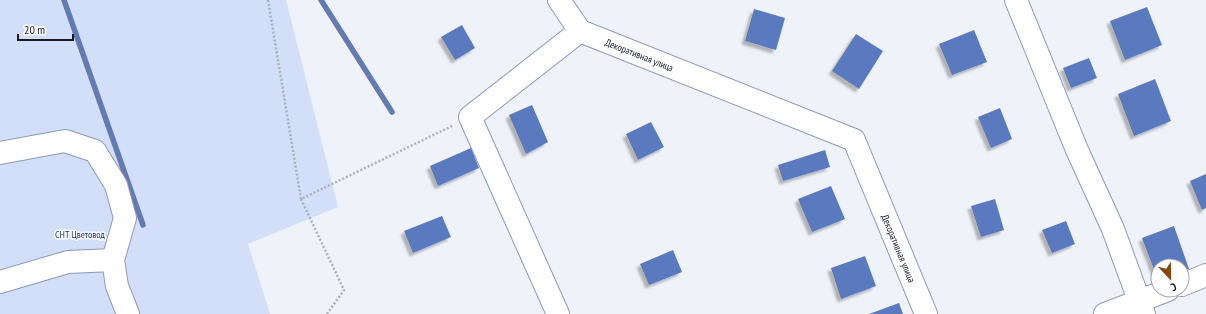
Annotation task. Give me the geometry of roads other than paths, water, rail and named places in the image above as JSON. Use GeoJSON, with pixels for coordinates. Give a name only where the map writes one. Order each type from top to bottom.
{"type":"FeatureCollection","features":[{"type":"Feature","properties":{"kind":"street"},"geometry":{"type":"LineString","coordinates":[[558,314],[470,117],[580,31],[560,0]]}},
{"type":"Feature","properties":{"kind":"street"},"geometry":{"type":"LineString","coordinates":[[1016,0],[1077,150],[1113,229],[1141,308]]}},
{"type":"Feature","properties":{"kind":"street","name":"Декоративная улица"},"geometry":{"type":"LineString","coordinates":[[580,31],[854,140],[926,314]]}},
{"type":"Feature","properties":{"kind":"street"},"geometry":{"type":"LineString","coordinates":[[0,153],[65,141],[95,151],[116,185],[125,218],[113,260],[117,286],[128,314]]}},
{"type":"Feature","properties":{"kind":"street"},"geometry":{"type":"LineString","coordinates":[[0,282],[68,262],[113,260]]}},
{"type":"Feature","properties":{"kind":"street"},"geometry":{"type":"LineString","coordinates":[[1190,281],[1206,275]]}},
{"type":"Feature","properties":{"kind":"street"},"geometry":{"type":"LineString","coordinates":[[1105,314],[1141,308],[1156,298]]}},
{"type":"Feature","properties":{"kind":"waterway"},"geometry":{"type":"LineString","coordinates":[[64,0],[143,225]]}},
{"type":"Feature","properties":{"kind":"waterway"},"geometry":{"type":"LineString","coordinates":[[321,0],[392,112]]}},
{"type":"Feature","properties":{"kind":"park label","name":"СНТ Цветовод"},"geometry":{"type":"Point","coordinates":[80,234]}}]}
